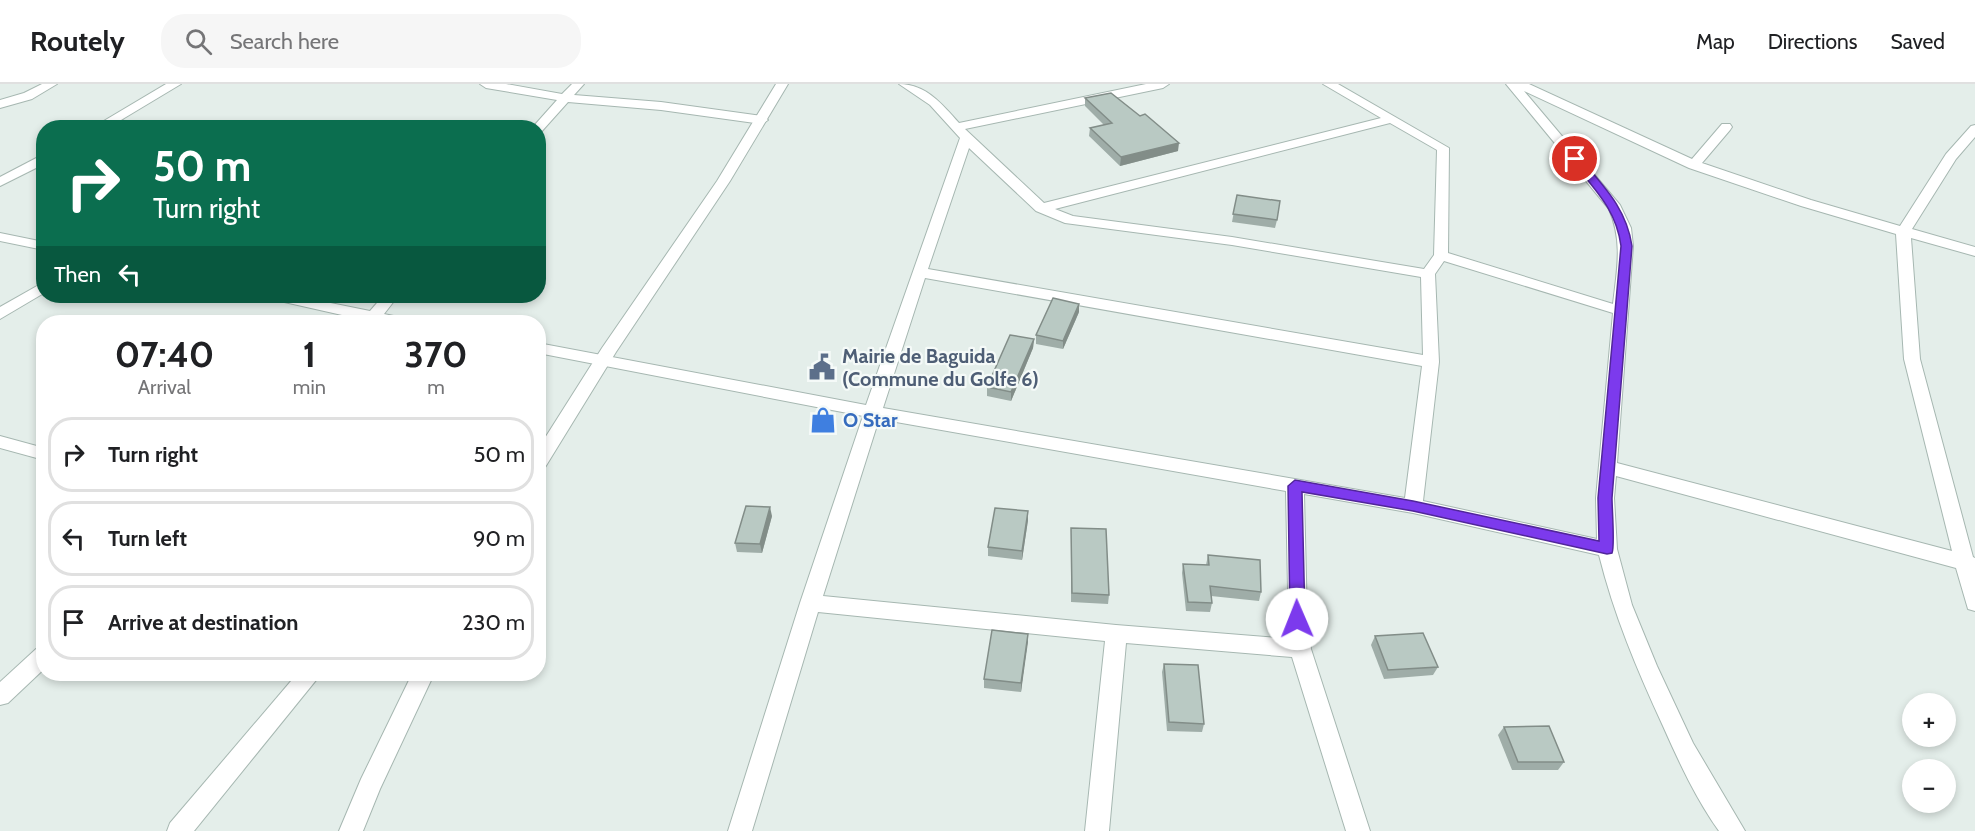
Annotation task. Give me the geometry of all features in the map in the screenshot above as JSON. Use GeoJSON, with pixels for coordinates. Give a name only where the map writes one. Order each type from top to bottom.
{"type":"FeatureCollection","features":[{"type":"Feature","properties":{"kind":"street"},"geometry":{"type":"LineString","coordinates":[[0,104],[28,96],[51,84]]}},
{"type":"Feature","properties":{"kind":"street"},"geometry":{"type":"LineString","coordinates":[[111,120],[175,84]]}},
{"type":"Feature","properties":{"kind":"street"},"geometry":{"type":"LineString","coordinates":[[486,84],[565,98],[661,106],[762,120]]}},
{"type":"Feature","properties":{"kind":"street"},"geometry":{"type":"LineString","coordinates":[[545,120],[578,84]]}},
{"type":"Feature","properties":{"kind":"street"},"geometry":{"type":"LineString","coordinates":[[546,451],[603,361],[674,258],[762,120],[782,84]]}},
{"type":"Feature","properties":{"kind":"street"},"geometry":{"type":"LineString","coordinates":[[904,84],[934,102],[962,133],[1041,208],[1070,220],[1232,241],[1428,274]]}},
{"type":"Feature","properties":{"kind":"street"},"geometry":{"type":"LineString","coordinates":[[930,84],[936,92],[934,102]]}},
{"type":"Feature","properties":{"kind":"street"},"geometry":{"type":"LineString","coordinates":[[962,133],[1163,84]]}},
{"type":"Feature","properties":{"kind":"street"},"geometry":{"type":"LineString","coordinates":[[1329,84],[1443,148],[1441,255],[1428,274],[1431,362],[1413,506]]}},
{"type":"Feature","properties":{"kind":"street"},"geometry":{"type":"LineString","coordinates":[[1512,84],[1615,207],[1624,228],[1626,246],[1607,467],[1604,525],[1607,549],[1622,605],[1646,666],[1685,750],[1720,813],[1733,831]]}},
{"type":"Feature","properties":{"kind":"street"},"geometry":{"type":"LineString","coordinates":[[1519,84],[1694,165],[1806,203],[1975,252]]}},
{"type":"Feature","properties":{"kind":"street"},"geometry":{"type":"LineString","coordinates":[[1041,208],[1392,119]]}},
{"type":"Feature","properties":{"kind":"street"},"geometry":{"type":"LineString","coordinates":[[1694,165],[1726,127]]}},
{"type":"Feature","properties":{"kind":"street"},"geometry":{"type":"LineString","coordinates":[[1975,129],[1969,147],[1951,157],[1903,232],[1912,359],[1969,564],[1975,603]]}},
{"type":"Feature","properties":{"kind":"street"},"geometry":{"type":"LineString","coordinates":[[740,831],[810,603],[919,272],[962,133]]}},
{"type":"Feature","properties":{"kind":"street"},"geometry":{"type":"LineString","coordinates":[[0,182],[36,162]]}},
{"type":"Feature","properties":{"kind":"street"},"geometry":{"type":"LineString","coordinates":[[0,237],[36,244]]}},
{"type":"Feature","properties":{"kind":"street"},"geometry":{"type":"LineString","coordinates":[[1441,255],[1621,311]]}},
{"type":"Feature","properties":{"kind":"street"},"geometry":{"type":"LineString","coordinates":[[919,272],[1431,362]]}},
{"type":"Feature","properties":{"kind":"street"},"geometry":{"type":"LineString","coordinates":[[0,314],[36,291]]}},
{"type":"Feature","properties":{"kind":"street"},"geometry":{"type":"LineString","coordinates":[[308,303],[363,315]]}},
{"type":"Feature","properties":{"kind":"street"},"geometry":{"type":"LineString","coordinates":[[374,315],[385,303]]}},
{"type":"Feature","properties":{"kind":"street"},"geometry":{"type":"LineString","coordinates":[[546,350],[872,412],[1413,506],[1607,549]]}},
{"type":"Feature","properties":{"kind":"street"},"geometry":{"type":"LineString","coordinates":[[0,442],[36,452]]}},
{"type":"Feature","properties":{"kind":"street"},"geometry":{"type":"LineString","coordinates":[[1607,467],[1969,564]]}},
{"type":"Feature","properties":{"kind":"street"},"geometry":{"type":"LineString","coordinates":[[1295,486],[1297,619],[1300,649],[1358,831]]}},
{"type":"Feature","properties":{"kind":"street"},"geometry":{"type":"LineString","coordinates":[[810,603],[1116,634],[1300,649]]}},
{"type":"Feature","properties":{"kind":"street"},"geometry":{"type":"LineString","coordinates":[[1097,831],[1116,634]]}},
{"type":"Feature","properties":{"kind":"street"},"geometry":{"type":"LineString","coordinates":[[0,696],[36,662]]}},
{"type":"Feature","properties":{"kind":"street"},"geometry":{"type":"LineString","coordinates":[[179,831],[304,681]]}},
{"type":"Feature","properties":{"kind":"street"},"geometry":{"type":"LineString","coordinates":[[351,831],[369,787],[420,681]]}},
{"type":"Feature","properties":{"kind":"building"},"geometry":{"type":"Polygon","coordinates":[[[1111,93],[1140,116],[1145,114],[1179,143],[1121,157],[1090,128],[1112,123],[1085,98],[1111,93]]]}},
{"type":"Feature","properties":{"kind":"building"},"geometry":{"type":"Polygon","coordinates":[[[1237,195],[1280,201],[1277,220],[1233,214],[1237,195]]]}},
{"type":"Feature","properties":{"kind":"building"},"geometry":{"type":"Polygon","coordinates":[[[1053,298],[1079,304],[1063,341],[1036,335],[1053,298]]]}},
{"type":"Feature","properties":{"kind":"building"},"geometry":{"type":"Polygon","coordinates":[[[1010,335],[1034,339],[1011,392],[987,387],[1010,335]]]}},
{"type":"Feature","properties":{"kind":"building"},"geometry":{"type":"Polygon","coordinates":[[[746,506],[770,507],[760,544],[735,543],[746,506]]]}},
{"type":"Feature","properties":{"kind":"building"},"geometry":{"type":"Polygon","coordinates":[[[995,508],[1028,511],[1022,551],[988,547],[995,508]]]}},
{"type":"Feature","properties":{"kind":"building"},"geometry":{"type":"Polygon","coordinates":[[[1071,528],[1106,529],[1109,595],[1072,593],[1071,528]]]}},
{"type":"Feature","properties":{"kind":"building"},"geometry":{"type":"Polygon","coordinates":[[[1208,555],[1260,560],[1261,592],[1210,586],[1212,603],[1188,602],[1183,564],[1209,565],[1208,555]]]}},
{"type":"Feature","properties":{"kind":"building"},"geometry":{"type":"Polygon","coordinates":[[[992,630],[1028,634],[1021,683],[984,679],[992,630]]]}},
{"type":"Feature","properties":{"kind":"building"},"geometry":{"type":"Polygon","coordinates":[[[1423,633],[1438,667],[1388,670],[1375,636],[1423,633]]]}},
{"type":"Feature","properties":{"kind":"building"},"geometry":{"type":"Polygon","coordinates":[[[1164,664],[1198,665],[1204,724],[1169,722],[1164,664]]]}},
{"type":"Feature","properties":{"kind":"building"},"geometry":{"type":"Polygon","coordinates":[[[1549,726],[1564,762],[1518,762],[1504,727],[1549,726]]]}},
{"type":"Feature","properties":{"kind":"place","name":"Mairie de Baguida (Commune du Golfe 6)"},"geometry":{"type":"Point","coordinates":[822,367]}},
{"type":"Feature","properties":{"kind":"place","name":"O Star"},"geometry":{"type":"Point","coordinates":[823,420]}},
{"type":"Feature","properties":{"kind":"route"},"geometry":{"type":"LineString","coordinates":[[1297,619],[1295,486],[1413,506],[1607,549],[1604,525],[1605,498],[1626,246],[1624,228],[1615,207],[1575,159]]}}]}
